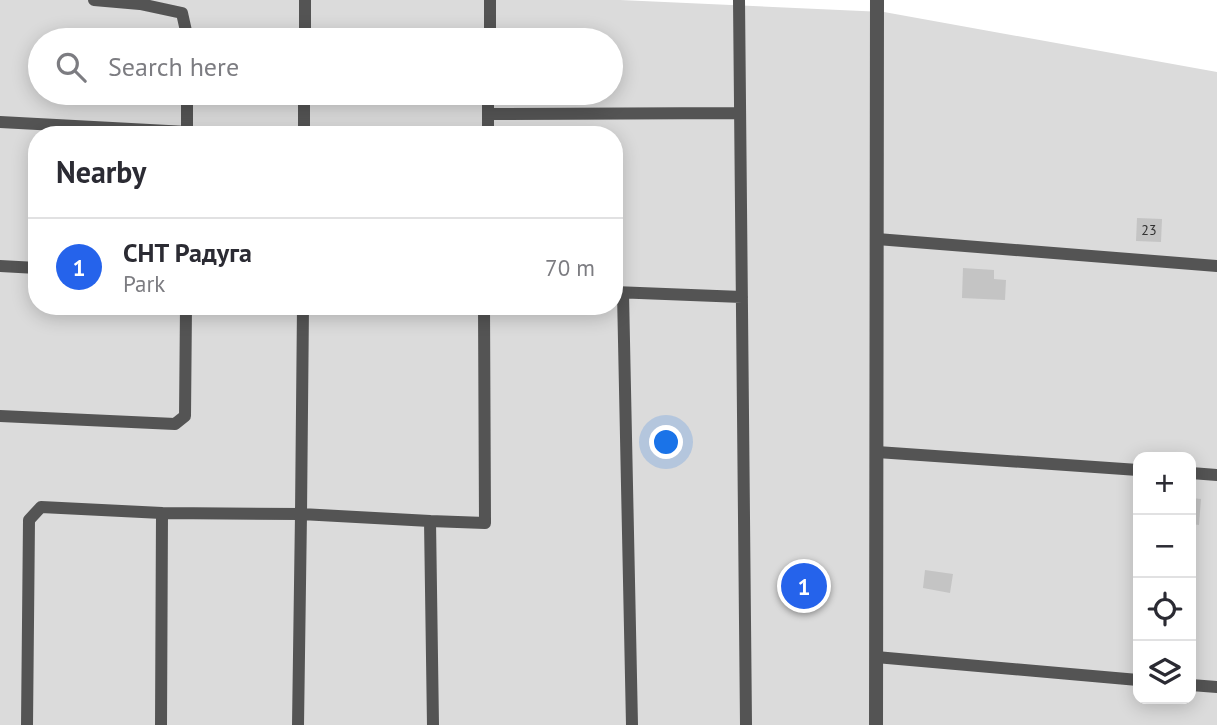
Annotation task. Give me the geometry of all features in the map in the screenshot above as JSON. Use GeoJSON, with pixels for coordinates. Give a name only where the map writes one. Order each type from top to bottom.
{"type":"FeatureCollection","features":[{"type":"Feature","properties":{"kind":"street"},"geometry":{"type":"LineString","coordinates":[[876,725],[877,0]]}},
{"type":"Feature","properties":{"kind":"lane"},"geometry":{"type":"LineString","coordinates":[[94,0],[140,4],[182,13],[185,28]]}},
{"type":"Feature","properties":{"kind":"lane"},"geometry":{"type":"LineString","coordinates":[[305,0],[305,28]]}},
{"type":"Feature","properties":{"kind":"lane"},"geometry":{"type":"LineString","coordinates":[[490,0],[490,28]]}},
{"type":"Feature","properties":{"kind":"lane"},"geometry":{"type":"LineString","coordinates":[[739,0],[746,725]]}},
{"type":"Feature","properties":{"kind":"lane"},"geometry":{"type":"LineString","coordinates":[[187,105],[187,126]]}},
{"type":"Feature","properties":{"kind":"lane"},"geometry":{"type":"LineString","coordinates":[[304,105],[304,126]]}},
{"type":"Feature","properties":{"kind":"lane"},"geometry":{"type":"LineString","coordinates":[[488,105],[488,126]]}},
{"type":"Feature","properties":{"kind":"lane"},"geometry":{"type":"LineString","coordinates":[[488,114],[740,113]]}},
{"type":"Feature","properties":{"kind":"lane"},"geometry":{"type":"LineString","coordinates":[[0,122],[68,126]]}},
{"type":"Feature","properties":{"kind":"lane"},"geometry":{"type":"LineString","coordinates":[[877,239],[1217,266]]}},
{"type":"Feature","properties":{"kind":"lane"},"geometry":{"type":"LineString","coordinates":[[0,266],[28,268]]}},
{"type":"Feature","properties":{"kind":"lane"},"geometry":{"type":"LineString","coordinates":[[623,293],[743,297]]}},
{"type":"Feature","properties":{"kind":"lane"},"geometry":{"type":"LineString","coordinates":[[0,416],[175,424],[184,416],[186,315]]}},
{"type":"Feature","properties":{"kind":"lane"},"geometry":{"type":"LineString","coordinates":[[298,725],[303,315]]}},
{"type":"Feature","properties":{"kind":"lane"},"geometry":{"type":"LineString","coordinates":[[27,725],[29,520],[41,507],[162,513],[301,514],[485,523],[484,315]]}},
{"type":"Feature","properties":{"kind":"lane"},"geometry":{"type":"LineString","coordinates":[[620,315],[632,725]]}},
{"type":"Feature","properties":{"kind":"lane"},"geometry":{"type":"LineString","coordinates":[[877,452],[1133,470]]}},
{"type":"Feature","properties":{"kind":"lane"},"geometry":{"type":"LineString","coordinates":[[1196,473],[1217,475]]}},
{"type":"Feature","properties":{"kind":"lane"},"geometry":{"type":"LineString","coordinates":[[161,725],[162,513]]}},
{"type":"Feature","properties":{"kind":"lane"},"geometry":{"type":"LineString","coordinates":[[430,521],[433,725]]}},
{"type":"Feature","properties":{"kind":"lane"},"geometry":{"type":"LineString","coordinates":[[876,657],[1133,680]]}},
{"type":"Feature","properties":{"kind":"lane"},"geometry":{"type":"LineString","coordinates":[[1196,685],[1217,687]]}},
{"type":"Feature","properties":{"kind":"shaded area"},"geometry":{"type":"Polygon","coordinates":[[[0,0],[620,0],[884,12],[1217,72],[1217,725],[0,725],[0,0]]]}},
{"type":"Feature","properties":{"kind":"building"},"geometry":{"type":"Polygon","coordinates":[[[1137,218],[1162,219],[1161,242],[1136,241],[1137,218]]]}},
{"type":"Feature","properties":{"kind":"building"},"geometry":{"type":"Polygon","coordinates":[[[963,268],[994,270],[994,279],[1006,280],[1005,300],[962,298],[963,268]]]}},
{"type":"Feature","properties":{"kind":"building"},"geometry":{"type":"Polygon","coordinates":[[[1196,498],[1201,499],[1199,525],[1196,525],[1196,498]]]}},
{"type":"Feature","properties":{"kind":"building"},"geometry":{"type":"Polygon","coordinates":[[[925,570],[953,574],[950,593],[923,588],[925,570]]]}},
{"type":"Feature","properties":{"kind":"place","name":"СНТ Радуга"},"geometry":{"type":"Point","coordinates":[804,586]}}]}
